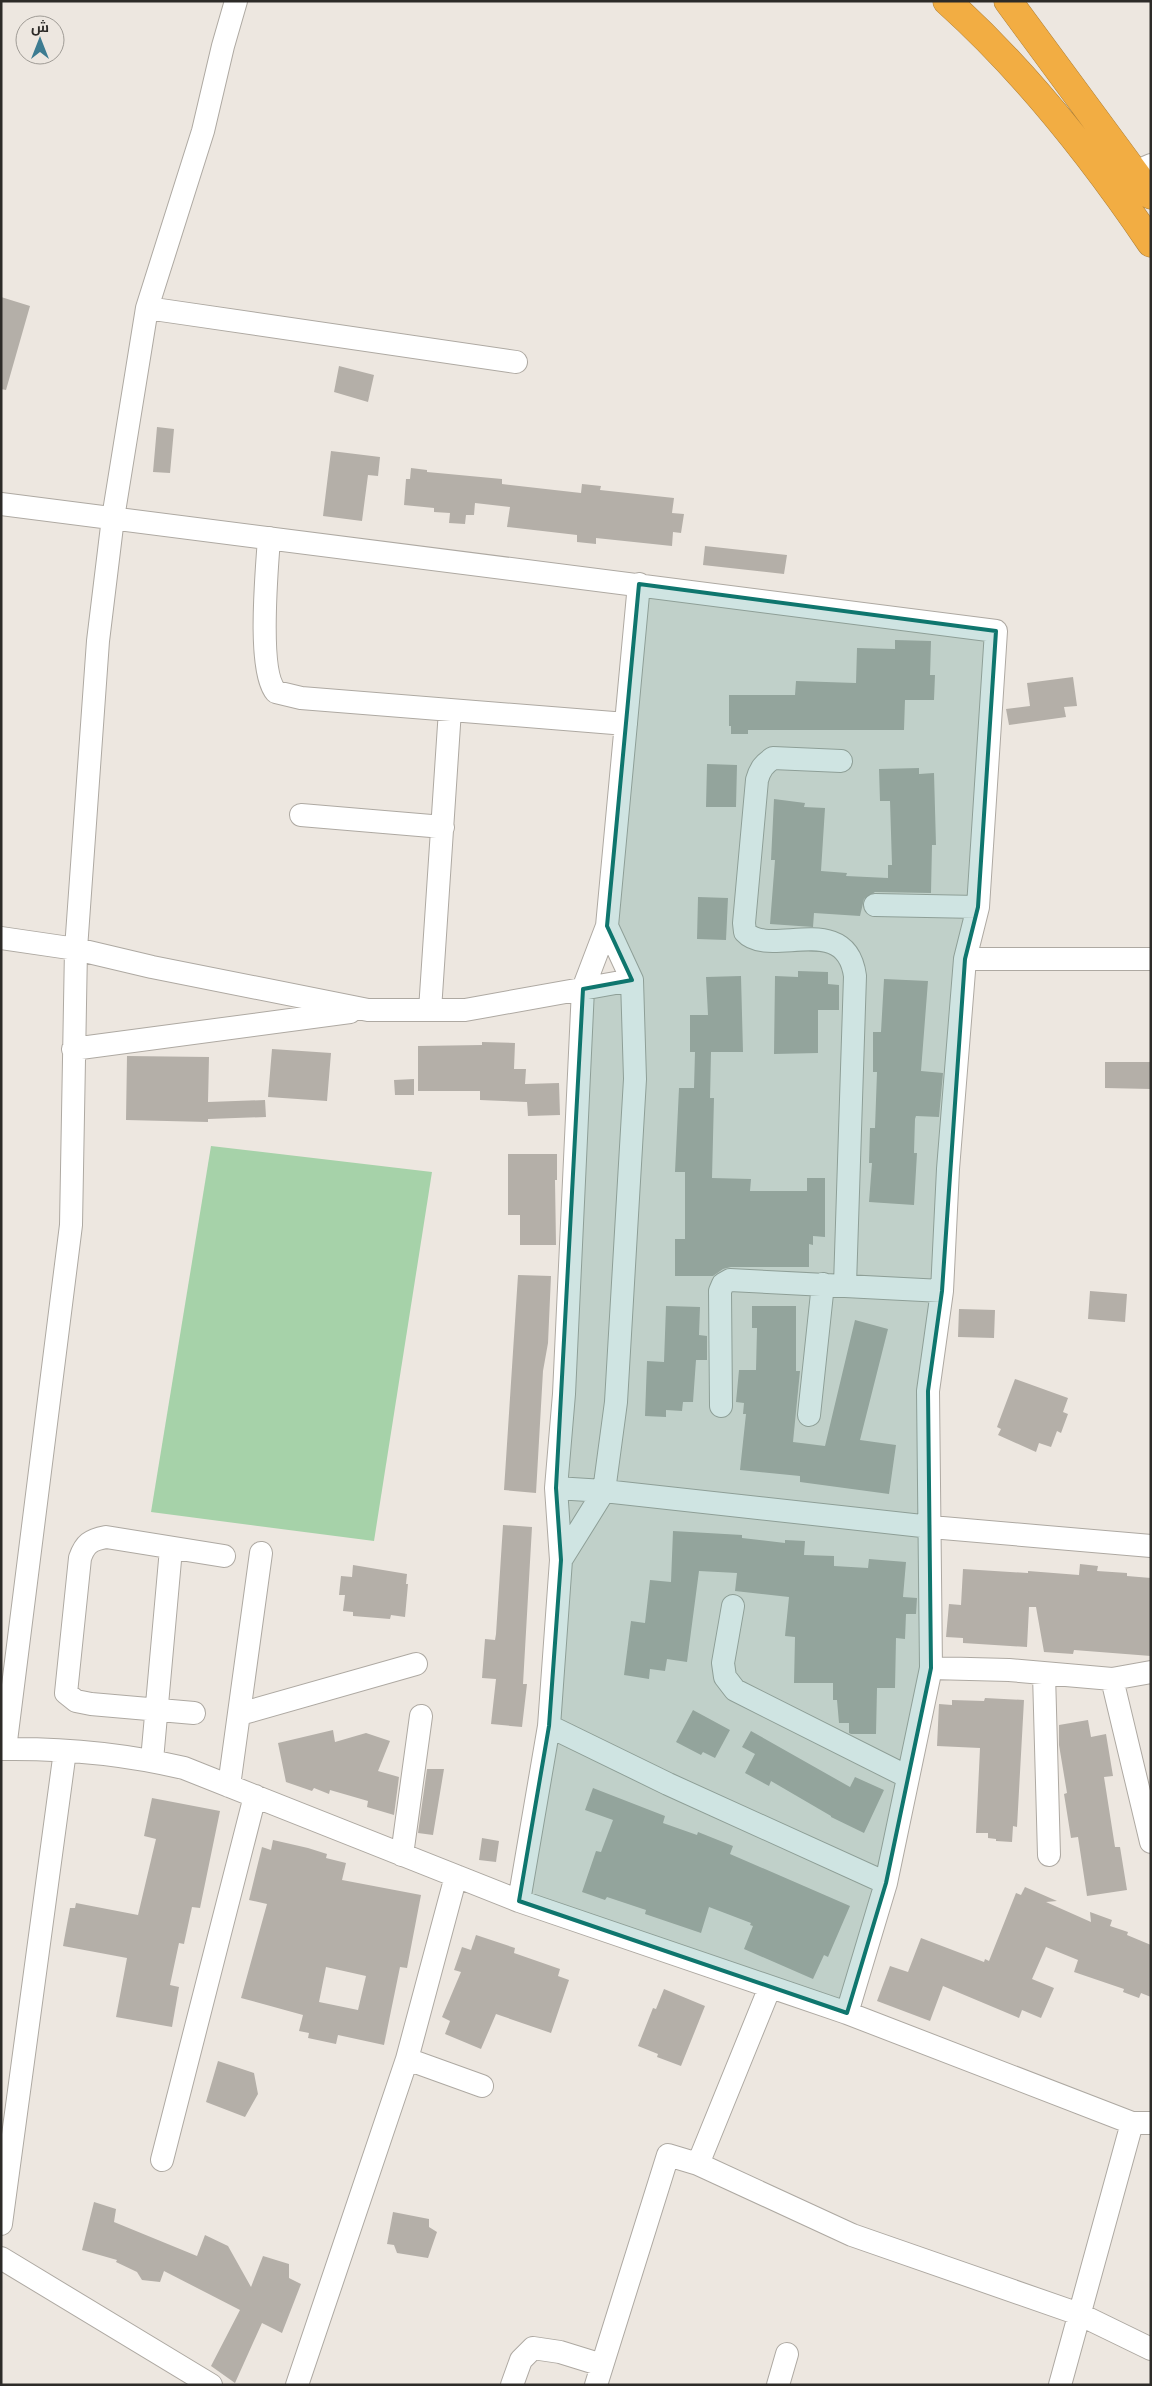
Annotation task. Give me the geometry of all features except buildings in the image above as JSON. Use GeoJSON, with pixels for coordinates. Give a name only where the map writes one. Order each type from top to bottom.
{"type":"FeatureCollection","features":[{"type":"Feature","properties":{"kind":"highway"},"geometry":{"type":"LineString","coordinates":[[946,1],[1002,52],[1084,150],[1151,243]]}},
{"type":"Feature","properties":{"kind":"highway"},"geometry":{"type":"LineString","coordinates":[[1008,1],[1143,169],[1151,195]]}},
{"type":"Feature","properties":{"kind":"street"},"geometry":{"type":"LineString","coordinates":[[236,1],[223,46],[203,131],[147,308],[113,518],[98,650],[76,949],[71,1225],[3,1749],[65,1751],[152,1760],[184,1768],[519,1901],[847,2013],[1141,2123],[1080,2314],[1060,2385]]}},
{"type":"Feature","properties":{"kind":"street"},"geometry":{"type":"LineString","coordinates":[[147,308],[516,362]]}},
{"type":"Feature","properties":{"kind":"street"},"geometry":{"type":"LineString","coordinates":[[1,504],[996,631],[978,907],[965,959],[948,1169],[942,1291],[928,1391],[931,1527],[931,1668],[886,1883],[847,2013]]}},
{"type":"Feature","properties":{"kind":"street"},"geometry":{"type":"LineString","coordinates":[[269,538],[265,649],[269,680],[276,692],[301,698],[626,724]]}},
{"type":"Feature","properties":{"kind":"street"},"geometry":{"type":"LineString","coordinates":[[519,1901],[549,1726],[562,1560],[556,1488],[564,1394],[583,989],[607,926],[639,584]]}},
{"type":"Feature","properties":{"kind":"street"},"geometry":{"type":"LineString","coordinates":[[430,1010],[450,710]]}},
{"type":"Feature","properties":{"kind":"street"},"geometry":{"type":"LineString","coordinates":[[841,761],[773,758],[764,764],[759,772],[744,923],[745,932],[757,940],[804,939],[837,944],[850,955],[854,963],[855,986],[845,1285]]}},
{"type":"Feature","properties":{"kind":"street"},"geometry":{"type":"LineString","coordinates":[[301,815],[443,826]]}},
{"type":"Feature","properties":{"kind":"street"},"geometry":{"type":"LineString","coordinates":[[875,904],[978,907]]}},
{"type":"Feature","properties":{"kind":"street"},"geometry":{"type":"LineString","coordinates":[[562,1560],[604,1491],[616,1402],[634,1088],[632,980],[607,926]]}},
{"type":"Feature","properties":{"kind":"street"},"geometry":{"type":"LineString","coordinates":[[1,938],[76,949],[152,967],[368,1010]]}},
{"type":"Feature","properties":{"kind":"street"},"geometry":{"type":"LineString","coordinates":[[965,959],[1151,959]]}},
{"type":"Feature","properties":{"kind":"street"},"geometry":{"type":"LineString","coordinates":[[74,1049],[368,1010],[465,1010],[632,980]]}},
{"type":"Feature","properties":{"kind":"street"},"geometry":{"type":"LineString","coordinates":[[721,1406],[720,1291],[723,1284],[730,1280],[741,1279],[942,1291]]}},
{"type":"Feature","properties":{"kind":"street"},"geometry":{"type":"LineString","coordinates":[[809,1414],[823,1284]]}},
{"type":"Feature","properties":{"kind":"street"},"geometry":{"type":"LineString","coordinates":[[556,1488],[604,1491],[931,1527],[1151,1546]]}},
{"type":"Feature","properties":{"kind":"street"},"geometry":{"type":"LineString","coordinates":[[194,1713],[76,1701],[66,1693],[80,1558],[85,1546],[92,1540],[106,1537],[171,1549],[224,1556]]}},
{"type":"Feature","properties":{"kind":"street"},"geometry":{"type":"LineString","coordinates":[[152,1760],[171,1549]]}},
{"type":"Feature","properties":{"kind":"street"},"geometry":{"type":"LineString","coordinates":[[229,1786],[261,1553]]}},
{"type":"Feature","properties":{"kind":"street"},"geometry":{"type":"LineString","coordinates":[[733,1606],[723,1663],[724,1676],[735,1690],[908,1777]]}},
{"type":"Feature","properties":{"kind":"street"},"geometry":{"type":"LineString","coordinates":[[240,1714],[416,1664]]}},
{"type":"Feature","properties":{"kind":"street"},"geometry":{"type":"LineString","coordinates":[[931,1668],[1112,1679],[1151,1672]]}},
{"type":"Feature","properties":{"kind":"street"},"geometry":{"type":"LineString","coordinates":[[1044,1674],[1049,1855]]}},
{"type":"Feature","properties":{"kind":"street"},"geometry":{"type":"LineString","coordinates":[[1112,1679],[1151,1842]]}},
{"type":"Feature","properties":{"kind":"street"},"geometry":{"type":"LineString","coordinates":[[402,1855],[421,1716]]}},
{"type":"Feature","properties":{"kind":"street"},"geometry":{"type":"LineString","coordinates":[[549,1726],[668,1784],[886,1883]]}},
{"type":"Feature","properties":{"kind":"street"},"geometry":{"type":"LineString","coordinates":[[1,2224],[65,1751]]}},
{"type":"Feature","properties":{"kind":"street"},"geometry":{"type":"LineString","coordinates":[[162,2160],[255,1796]]}},
{"type":"Feature","properties":{"kind":"street"},"geometry":{"type":"LineString","coordinates":[[297,2385],[406,2059],[456,1876]]}},
{"type":"Feature","properties":{"kind":"street"},"geometry":{"type":"LineString","coordinates":[[698,2164],[770,1988]]}},
{"type":"Feature","properties":{"kind":"street"},"geometry":{"type":"LineString","coordinates":[[406,2059],[482,2086]]}},
{"type":"Feature","properties":{"kind":"street"},"geometry":{"type":"LineString","coordinates":[[512,2385],[520,2360],[534,2348],[560,2352],[599,2375],[665,2158],[668,2155],[674,2155],[698,2164],[852,2235],[1080,2314],[1151,2349]]}},
{"type":"Feature","properties":{"kind":"street"},"geometry":{"type":"LineString","coordinates":[[1,2258],[211,2385]]}},
{"type":"Feature","properties":{"kind":"street"},"geometry":{"type":"LineString","coordinates":[[778,2385],[787,2354]]}},
{"type":"Feature","properties":{"kind":"highlighted area"},"geometry":{"type":"Polygon","coordinates":[[[639,584],[996,631],[978,907],[965,959],[942,1291],[928,1391],[931,1668],[886,1883],[847,2013],[519,1901],[549,1726],[561,1560],[556,1488],[583,989],[632,980],[607,926],[639,584]]]}},
{"type":"Feature","properties":{"kind":"green space"},"geometry":{"type":"Polygon","coordinates":[[[211,1146],[432,1172],[374,1541],[151,1512],[211,1146]]]}}]}
